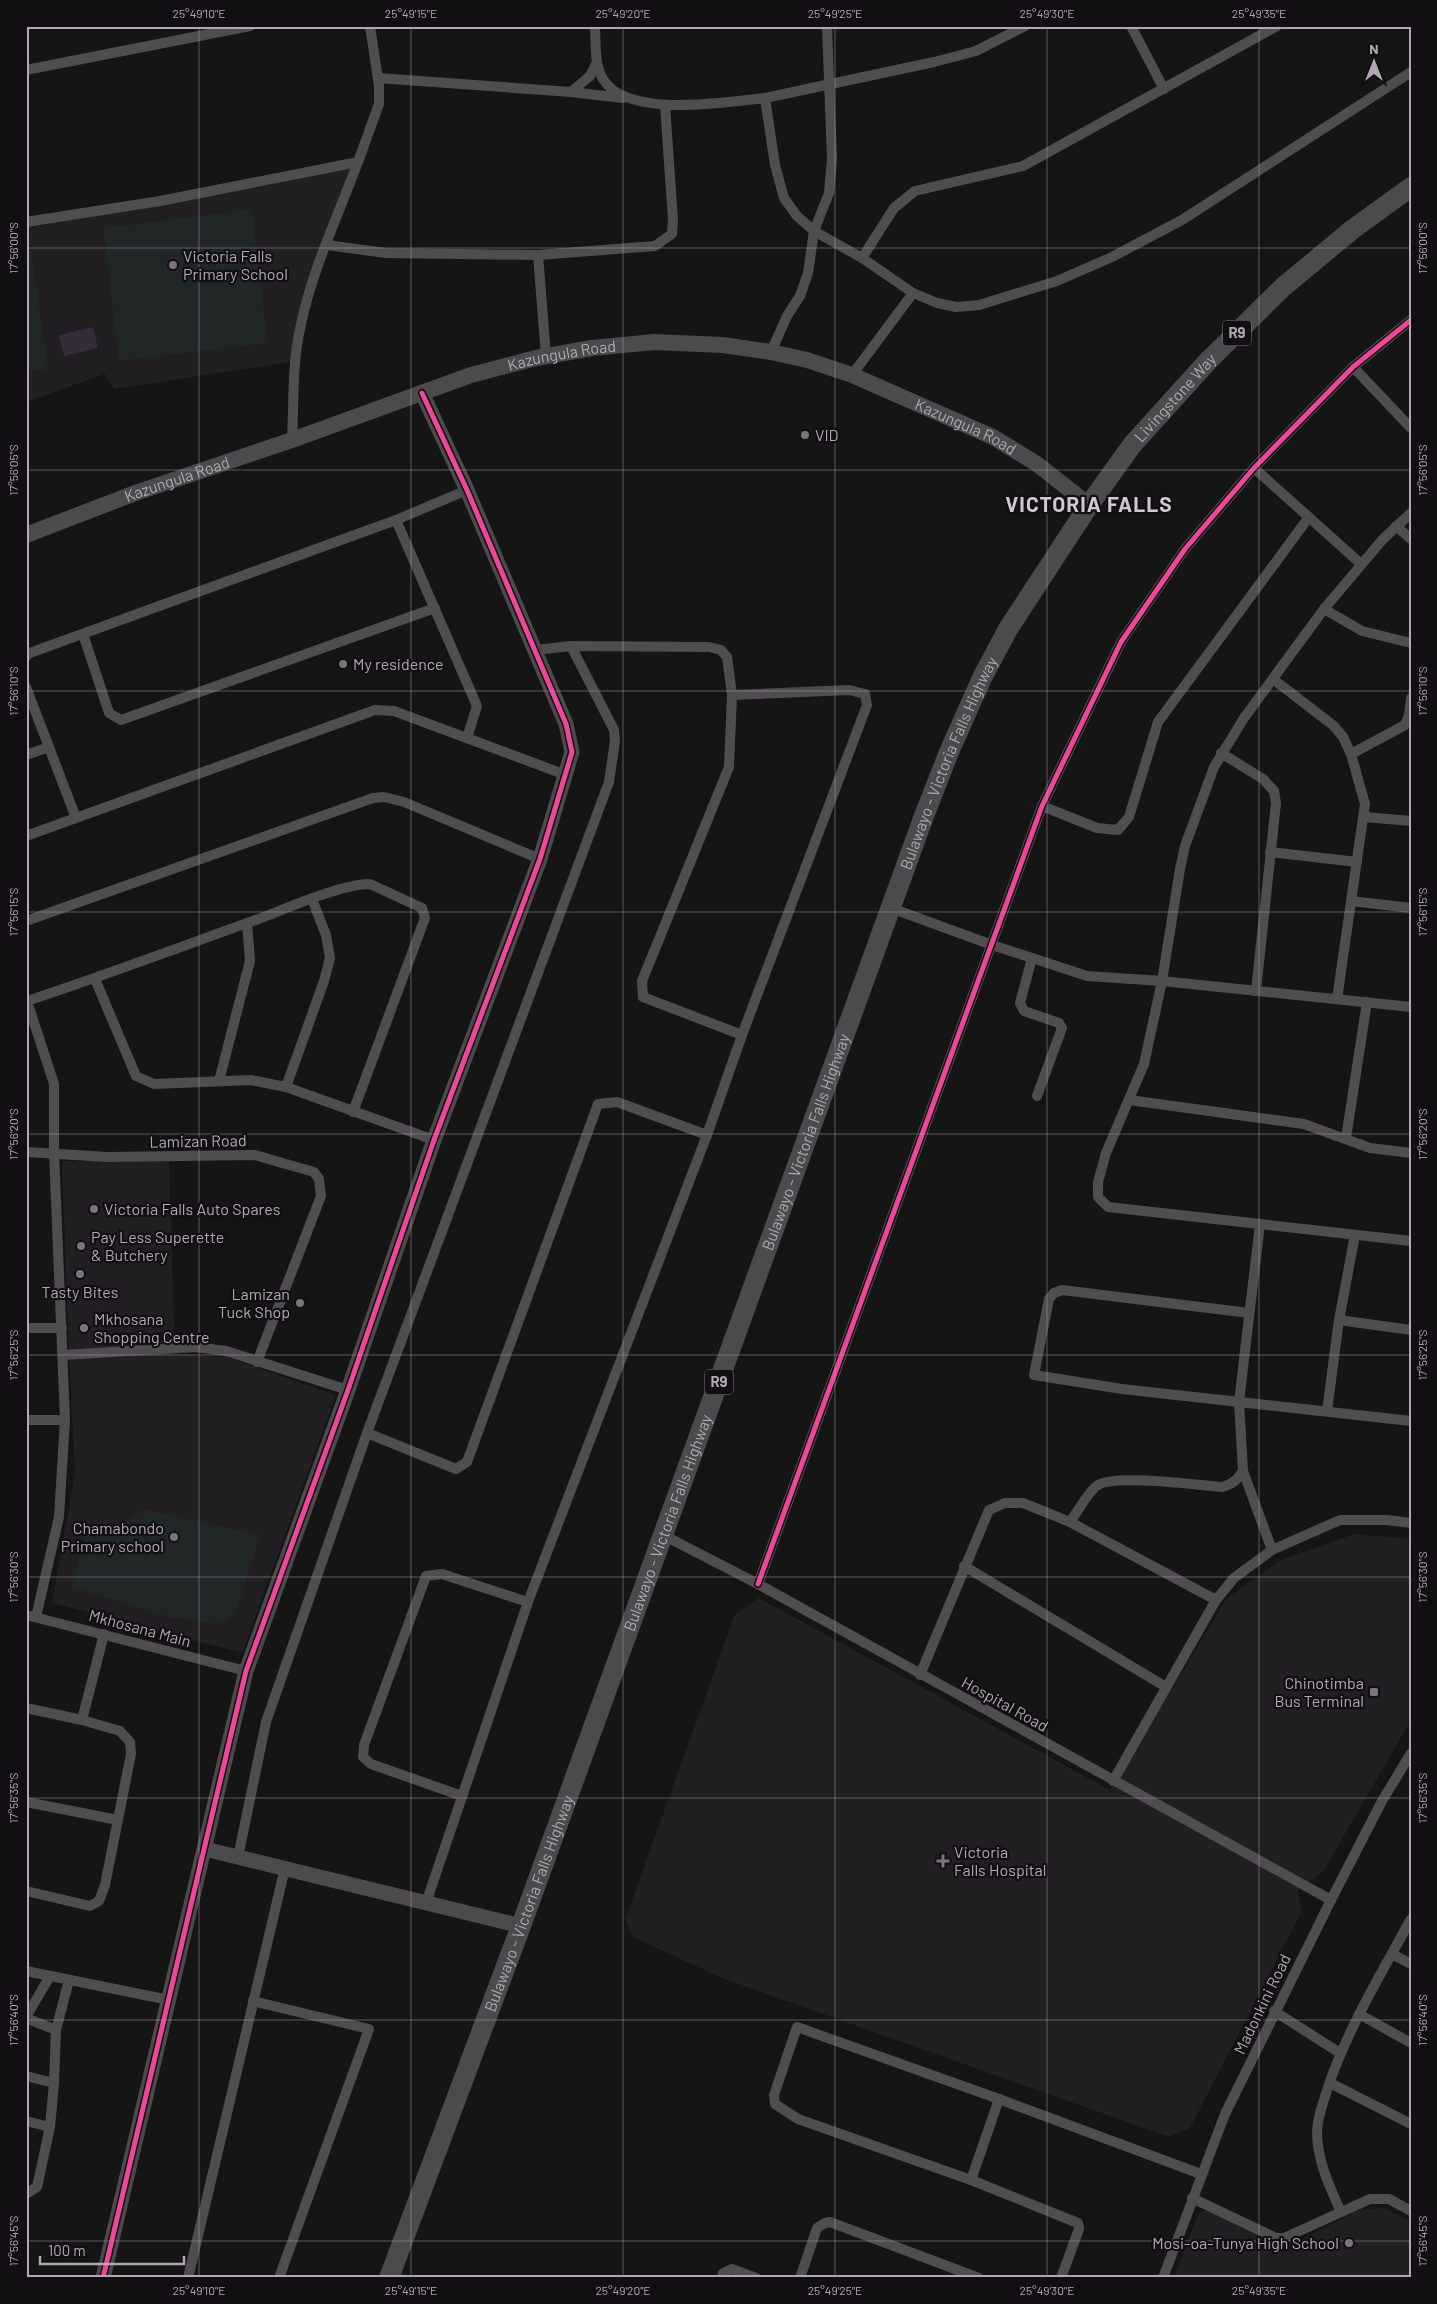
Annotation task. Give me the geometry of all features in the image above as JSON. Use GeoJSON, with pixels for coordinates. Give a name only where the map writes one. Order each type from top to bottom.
{"type":"FeatureCollection","features":[{"type":"Feature","properties":{"kind":"highway","name":"Livingstone Way"},"geometry":{"type":"LineString","coordinates":[[1089,505],[1132,446],[1215,354],[1283,287],[1353,229],[1411,187]]}},
{"type":"Feature","properties":{"kind":"highway","name":"Bulawayo - Victoria Falls Highway"},"geometry":{"type":"LineString","coordinates":[[389,2278],[521,1926],[890,908],[945,762],[982,678],[1008,629],[1089,505]]}},
{"type":"Feature","properties":{"kind":"main road","name":"Kazungula Road"},"geometry":{"type":"LineString","coordinates":[[26,535],[138,492],[292,440],[472,375],[546,356],[592,348],[654,342],[723,345],[771,352],[807,360],[852,374],[993,438],[1036,464],[1089,505]]}},
{"type":"Feature","properties":{"kind":"street"},"geometry":{"type":"LineString","coordinates":[[26,70],[200,31],[250,26]]}},
{"type":"Feature","properties":{"kind":"street"},"geometry":{"type":"LineString","coordinates":[[292,440],[296,352],[299,329],[312,286],[378,104],[378,78],[370,26]]}},
{"type":"Feature","properties":{"kind":"street"},"geometry":{"type":"LineString","coordinates":[[595,26],[597,62],[602,79],[626,99]]}},
{"type":"Feature","properties":{"kind":"street"},"geometry":{"type":"LineString","coordinates":[[771,352],[787,316],[800,296],[808,273],[814,231],[829,193],[831,176],[826,26]]}},
{"type":"Feature","properties":{"kind":"street"},"geometry":{"type":"LineString","coordinates":[[378,78],[572,92],[666,105],[690,105],[765,98],[934,62],[976,51],[1025,26]]}},
{"type":"Feature","properties":{"kind":"street"},"geometry":{"type":"LineString","coordinates":[[1131,26],[1164,89]]}},
{"type":"Feature","properties":{"kind":"street"},"geometry":{"type":"LineString","coordinates":[[862,258],[894,208],[915,192],[1023,166],[1277,26]]}},
{"type":"Feature","properties":{"kind":"street"},"geometry":{"type":"LineString","coordinates":[[572,92],[590,76],[597,62]]}},
{"type":"Feature","properties":{"kind":"street"},"geometry":{"type":"LineString","coordinates":[[765,98],[776,165],[784,198],[796,216],[814,231],[862,258],[913,293],[937,303],[956,307],[979,305],[1057,281],[1112,258],[1182,220],[1411,72]]}},
{"type":"Feature","properties":{"kind":"street"},"geometry":{"type":"LineString","coordinates":[[327,245],[386,253],[538,255],[655,246],[672,234],[673,220],[666,105]]}},
{"type":"Feature","properties":{"kind":"street"},"geometry":{"type":"LineString","coordinates":[[26,222],[160,201],[358,162]]}},
{"type":"Feature","properties":{"kind":"street"},"geometry":{"type":"LineString","coordinates":[[538,255],[546,356]]}},
{"type":"Feature","properties":{"kind":"street"},"geometry":{"type":"LineString","coordinates":[[852,374],[913,293]]}},
{"type":"Feature","properties":{"kind":"street"},"geometry":{"type":"LineString","coordinates":[[758,1584],[1042,806],[1121,642],[1185,549],[1254,468],[1353,367],[1411,320]]}},
{"type":"Feature","properties":{"kind":"street"},"geometry":{"type":"LineString","coordinates":[[1353,367],[1411,428]]}},
{"type":"Feature","properties":{"kind":"street"},"geometry":{"type":"LineString","coordinates":[[103,2278],[246,1671],[348,1390],[434,1140],[540,859],[572,752],[570,738],[535,650],[467,490],[422,393]]}},
{"type":"Feature","properties":{"kind":"street"},"geometry":{"type":"LineString","coordinates":[[1254,468],[1360,564]]}},
{"type":"Feature","properties":{"kind":"street"},"geometry":{"type":"LineString","coordinates":[[26,657],[27,654],[396,520],[467,490]]}},
{"type":"Feature","properties":{"kind":"street"},"geometry":{"type":"LineString","coordinates":[[1411,513],[1360,564],[1324,609],[1221,754],[1206,783],[1185,846],[1162,981],[1144,1064],[1106,1153],[1098,1182],[1098,1197],[1108,1207],[1411,1241]]}},
{"type":"Feature","properties":{"kind":"street"},"geometry":{"type":"LineString","coordinates":[[1042,806],[1097,828],[1118,830],[1129,817],[1158,722],[1309,516]]}},
{"type":"Feature","properties":{"kind":"street"},"geometry":{"type":"LineString","coordinates":[[396,520],[477,706],[467,738]]}},
{"type":"Feature","properties":{"kind":"street"},"geometry":{"type":"LineString","coordinates":[[1396,526],[1411,539]]}},
{"type":"Feature","properties":{"kind":"street"},"geometry":{"type":"LineString","coordinates":[[83,634],[109,713],[121,720],[434,608]]}},
{"type":"Feature","properties":{"kind":"street"},"geometry":{"type":"LineString","coordinates":[[1324,609],[1358,630],[1411,643]]}},
{"type":"Feature","properties":{"kind":"street"},"geometry":{"type":"LineString","coordinates":[[535,650],[572,646],[709,647],[721,650],[727,656],[732,695],[729,767],[642,981],[642,997],[742,1035]]}},
{"type":"Feature","properties":{"kind":"street"},"geometry":{"type":"LineString","coordinates":[[238,1857],[266,1722],[367,1433],[609,782],[615,741],[614,730],[572,646]]}},
{"type":"Feature","properties":{"kind":"street"},"geometry":{"type":"LineString","coordinates":[[1273,679],[1334,726],[1343,737],[1351,754],[1365,804],[1365,817],[1337,999]]}},
{"type":"Feature","properties":{"kind":"street"},"geometry":{"type":"LineString","coordinates":[[26,687],[76,818]]}},
{"type":"Feature","properties":{"kind":"street"},"geometry":{"type":"LineString","coordinates":[[426,1903],[528,1602],[707,1135],[742,1035],[867,704],[865,694],[849,690],[732,695]]}},
{"type":"Feature","properties":{"kind":"street"},"geometry":{"type":"LineString","coordinates":[[1351,754],[1405,725],[1409,715],[1411,698]]}},
{"type":"Feature","properties":{"kind":"street"},"geometry":{"type":"LineString","coordinates":[[26,836],[375,710],[394,711],[566,775]]}},
{"type":"Feature","properties":{"kind":"street"},"geometry":{"type":"LineString","coordinates":[[26,755],[49,747]]}},
{"type":"Feature","properties":{"kind":"street"},"geometry":{"type":"LineString","coordinates":[[1221,754],[1263,779],[1274,791],[1276,803],[1256,990]]}},
{"type":"Feature","properties":{"kind":"street"},"geometry":{"type":"LineString","coordinates":[[26,921],[373,798],[404,802],[540,859]]}},
{"type":"Feature","properties":{"kind":"street"},"geometry":{"type":"LineString","coordinates":[[1365,817],[1411,821]]}},
{"type":"Feature","properties":{"kind":"street"},"geometry":{"type":"LineString","coordinates":[[1270,852],[1357,862]]}},
{"type":"Feature","properties":{"kind":"street"},"geometry":{"type":"LineString","coordinates":[[31,1616],[59,1517],[65,1420],[54,1152],[54,1084],[27,1000],[95,979],[312,899],[361,884],[370,884],[422,908],[425,912],[423,924],[353,1112]]}},
{"type":"Feature","properties":{"kind":"street"},"geometry":{"type":"LineString","coordinates":[[286,1087],[324,981],[330,958],[326,935],[312,899]]}},
{"type":"Feature","properties":{"kind":"street"},"geometry":{"type":"LineString","coordinates":[[1351,901],[1411,908]]}},
{"type":"Feature","properties":{"kind":"street"},"geometry":{"type":"LineString","coordinates":[[890,908],[992,945],[1087,976],[1162,981],[1411,1007]]}},
{"type":"Feature","properties":{"kind":"street"},"geometry":{"type":"LineString","coordinates":[[219,1081],[250,961],[247,923]]}},
{"type":"Feature","properties":{"kind":"street"},"geometry":{"type":"LineString","coordinates":[[1032,958],[1020,1003],[1024,1011],[1059,1023],[1062,1028],[1037,1096]]}},
{"type":"Feature","properties":{"kind":"street"},"geometry":{"type":"LineString","coordinates":[[95,979],[136,1076],[154,1084],[250,1080],[286,1087],[434,1140]]}},
{"type":"Feature","properties":{"kind":"street"},"geometry":{"type":"LineString","coordinates":[[1346,1138],[1367,1002]]}},
{"type":"Feature","properties":{"kind":"street"},"geometry":{"type":"LineString","coordinates":[[1129,1100],[1304,1124],[1370,1148],[1411,1153]]}},
{"type":"Feature","properties":{"kind":"street"},"geometry":{"type":"LineString","coordinates":[[367,1433],[456,1469],[467,1462],[598,1104],[617,1102],[707,1135]]}},
{"type":"Feature","properties":{"kind":"street","name":"Lamizan Road"},"geometry":{"type":"LineString","coordinates":[[26,1152],[54,1152],[108,1157],[255,1155],[314,1172],[320,1179],[321,1196],[257,1362]]}},
{"type":"Feature","properties":{"kind":"street"},"geometry":{"type":"LineString","coordinates":[[1260,1224],[1239,1402],[1243,1471],[1272,1550]]}},
{"type":"Feature","properties":{"kind":"street"},"geometry":{"type":"LineString","coordinates":[[1327,1411],[1339,1320],[1355,1235]]}},
{"type":"Feature","properties":{"kind":"street"},"geometry":{"type":"LineString","coordinates":[[1249,1313],[1062,1290],[1054,1293],[1046,1307],[1034,1375],[1122,1389],[1411,1422]]}},
{"type":"Feature","properties":{"kind":"street"},"geometry":{"type":"LineString","coordinates":[[1339,1320],[1411,1330]]}},
{"type":"Feature","properties":{"kind":"street"},"geometry":{"type":"LineString","coordinates":[[26,1328],[62,1328]]}},
{"type":"Feature","properties":{"kind":"street"},"geometry":{"type":"LineString","coordinates":[[63,1355],[195,1347],[226,1351],[348,1390]]}},
{"type":"Feature","properties":{"kind":"street"},"geometry":{"type":"LineString","coordinates":[[26,1420],[65,1420]]}},
{"type":"Feature","properties":{"kind":"street"},"geometry":{"type":"LineString","coordinates":[[1070,1522],[1096,1486],[1103,1482],[1122,1480],[1222,1487],[1230,1485],[1237,1480],[1243,1471]]}},
{"type":"Feature","properties":{"kind":"street"},"geometry":{"type":"LineString","coordinates":[[920,1675],[989,1510],[996,1506],[1023,1503],[1070,1522],[1216,1600]]}},
{"type":"Feature","properties":{"kind":"street"},"geometry":{"type":"LineString","coordinates":[[1114,1781],[1216,1600],[1234,1578],[1272,1550],[1340,1520],[1387,1520],[1411,1523]]}},
{"type":"Feature","properties":{"kind":"street","name":"Hospital Road"},"geometry":{"type":"LineString","coordinates":[[664,1535],[758,1584],[1185,1821],[1237,1846],[1331,1900]]}},
{"type":"Feature","properties":{"kind":"street"},"geometry":{"type":"LineString","coordinates":[[964,1566],[1166,1687]]}},
{"type":"Feature","properties":{"kind":"street"},"geometry":{"type":"LineString","coordinates":[[462,1796],[371,1764],[364,1757],[364,1745],[426,1576],[442,1574],[528,1602]]}},
{"type":"Feature","properties":{"kind":"street","name":"Mkhosana Main"},"geometry":{"type":"LineString","coordinates":[[31,1616],[246,1671]]}},
{"type":"Feature","properties":{"kind":"street"},"geometry":{"type":"LineString","coordinates":[[82,1720],[104,1634]]}},
{"type":"Feature","properties":{"kind":"street"},"geometry":{"type":"LineString","coordinates":[[26,1708],[82,1720],[120,1731],[130,1742],[131,1754],[105,1885],[99,1900],[90,1906],[26,1891]]}},
{"type":"Feature","properties":{"kind":"street","name":"Madonkini Road"},"geometry":{"type":"LineString","coordinates":[[1163,2278],[1225,2114],[1274,2011],[1382,1801],[1411,1753]]}},
{"type":"Feature","properties":{"kind":"street"},"geometry":{"type":"LineString","coordinates":[[26,1802],[118,1820]]}},
{"type":"Feature","properties":{"kind":"street"},"geometry":{"type":"LineString","coordinates":[[205,1849],[521,1926]]}},
{"type":"Feature","properties":{"kind":"street"},"geometry":{"type":"LineString","coordinates":[[188,2278],[285,1868]]}},
{"type":"Feature","properties":{"kind":"street"},"geometry":{"type":"LineString","coordinates":[[1341,2212],[1325,2176],[1317,2132],[1321,2109],[1340,2053],[1411,1919]]}},
{"type":"Feature","properties":{"kind":"street"},"geometry":{"type":"LineString","coordinates":[[1392,1954],[1411,1964]]}},
{"type":"Feature","properties":{"kind":"street"},"geometry":{"type":"LineString","coordinates":[[26,1971],[169,2000]]}},
{"type":"Feature","properties":{"kind":"street"},"geometry":{"type":"LineString","coordinates":[[50,1976],[26,2018],[56,2030]]}},
{"type":"Feature","properties":{"kind":"street"},"geometry":{"type":"LineString","coordinates":[[26,2194],[37,2188],[50,2127],[56,2030],[69,1980]]}},
{"type":"Feature","properties":{"kind":"street"},"geometry":{"type":"LineString","coordinates":[[253,2001],[369,2030],[279,2278]]}},
{"type":"Feature","properties":{"kind":"street"},"geometry":{"type":"LineString","coordinates":[[1274,2011],[1340,2053]]}},
{"type":"Feature","properties":{"kind":"street"},"geometry":{"type":"LineString","coordinates":[[1359,2014],[1411,2044]]}},
{"type":"Feature","properties":{"kind":"street"},"geometry":{"type":"LineString","coordinates":[[1061,2278],[1078,2233],[1078,2222],[971,2180],[798,2119],[778,2107],[775,2104],[774,2095],[797,2027],[1000,2099],[1201,2174]]}},
{"type":"Feature","properties":{"kind":"street"},"geometry":{"type":"LineString","coordinates":[[26,2076],[54,2083]]}},
{"type":"Feature","properties":{"kind":"street"},"geometry":{"type":"LineString","coordinates":[[1330,2082],[1411,2124]]}},
{"type":"Feature","properties":{"kind":"street"},"geometry":{"type":"LineString","coordinates":[[971,2180],[1000,2099]]}},
{"type":"Feature","properties":{"kind":"street"},"geometry":{"type":"LineString","coordinates":[[26,2121],[50,2127]]}},
{"type":"Feature","properties":{"kind":"street"},"geometry":{"type":"LineString","coordinates":[[1192,2198],[1276,2238],[1284,2238],[1378,2197],[1389,2199],[1411,2211]]}},
{"type":"Feature","properties":{"kind":"street"},"geometry":{"type":"LineString","coordinates":[[800,2278],[817,2228],[825,2222],[830,2222],[979,2278]]}},
{"type":"Feature","properties":{"kind":"street"},"geometry":{"type":"LineString","coordinates":[[722,2278],[723,2273],[732,2269],[756,2278]]}},
{"type":"Feature","properties":{"kind":"shaded area","name":"Victoria Falls Primary School"},"geometry":{"type":"Polygon","coordinates":[[[358,162],[312,286],[296,361],[114,389],[105,374],[26,402],[26,222],[358,162]]]}},
{"type":"Feature","properties":{"kind":"shaded area"},"geometry":{"type":"Polygon","coordinates":[[[252,209],[268,343],[119,361],[103,228],[252,209]]]}},
{"type":"Feature","properties":{"kind":"shaded area"},"geometry":{"type":"Polygon","coordinates":[[[30,243],[48,369],[26,372],[26,244],[30,243]]]}},
{"type":"Feature","properties":{"kind":"shaded area"},"geometry":{"type":"Polygon","coordinates":[[[93,327],[98,348],[64,356],[59,335],[93,327]]]}},
{"type":"Feature","properties":{"kind":"shaded area","name":"Chamabondo Primary school"},"geometry":{"type":"Polygon","coordinates":[[[169,1160],[175,1354],[227,1357],[336,1395],[242,1653],[52,1603],[75,1472],[62,1161],[169,1160]]]}},
{"type":"Feature","properties":{"kind":"shaded area"},"geometry":{"type":"Polygon","coordinates":[[[144,1509],[261,1535],[235,1615],[218,1624],[168,1617],[71,1587],[88,1526],[113,1529],[144,1509]]]}},
{"type":"Feature","properties":{"kind":"shaded area","name":"Victoria Falls Hospital"},"geometry":{"type":"Polygon","coordinates":[[[1354,1534],[1411,1539],[1411,1720],[1323,1872],[1297,1891],[1302,1911],[1190,2128],[1169,2137],[722,1978],[633,1937],[625,1920],[735,1614],[759,1598],[1110,1790],[1227,1598],[1279,1561],[1354,1534]]]}},
{"type":"Feature","properties":{"kind":"shaded area","name":"Mosi-oa-Tunya High School"},"geometry":{"type":"Polygon","coordinates":[[[1385,2208],[1411,2222],[1411,2278],[1174,2278],[1197,2216],[1203,2211],[1210,2211],[1273,2242],[1286,2243],[1300,2240],[1361,2209],[1385,2208]]]}},
{"type":"Feature","properties":{"kind":"cycle path"},"geometry":{"type":"LineString","coordinates":[[758,1584],[1042,806],[1121,642],[1185,549],[1254,468],[1353,367],[1411,320]]}},
{"type":"Feature","properties":{"kind":"cycle path"},"geometry":{"type":"LineString","coordinates":[[103,2278],[246,1671],[348,1390],[434,1140],[540,859],[572,752],[566,724],[467,490],[422,393]]}},
{"type":"Feature","properties":{"kind":"place","name":"Victoria Falls Primary School"},"geometry":{"type":"Point","coordinates":[173,265]}},
{"type":"Feature","properties":{"kind":"place","name":"VID"},"geometry":{"type":"Point","coordinates":[805,435]}},
{"type":"Feature","properties":{"kind":"place","name":"My residence"},"geometry":{"type":"Point","coordinates":[343,664]}},
{"type":"Feature","properties":{"kind":"place","name":"Victoria Falls Auto Spares"},"geometry":{"type":"Point","coordinates":[94,1209]}},
{"type":"Feature","properties":{"kind":"place","name":"Pay Less Superette & Butchery"},"geometry":{"type":"Point","coordinates":[81,1246]}},
{"type":"Feature","properties":{"kind":"place","name":"Tasty Bites"},"geometry":{"type":"Point","coordinates":[80,1274]}},
{"type":"Feature","properties":{"kind":"place","name":"Lamizan Tuck Shop"},"geometry":{"type":"Point","coordinates":[300,1303]}},
{"type":"Feature","properties":{"kind":"place","name":"Mkhosana Shopping Centre"},"geometry":{"type":"Point","coordinates":[84,1328]}},
{"type":"Feature","properties":{"kind":"place","name":"Chamabondo Primary school"},"geometry":{"type":"Point","coordinates":[174,1537]}},
{"type":"Feature","properties":{"kind":"place","name":"Chinotimba Bus Terminal"},"geometry":{"type":"Point","coordinates":[1374,1692]}},
{"type":"Feature","properties":{"kind":"place","name":"Victoria Falls Hospital"},"geometry":{"type":"Point","coordinates":[943,1861]}},
{"type":"Feature","properties":{"kind":"place","name":"Mosi-oa-Tunya High School"},"geometry":{"type":"Point","coordinates":[1349,2243]}},
{"type":"Feature","properties":{"kind":"district","name":"VICTORIA FALLS"},"geometry":{"type":"Point","coordinates":[1089,505]}}]}
